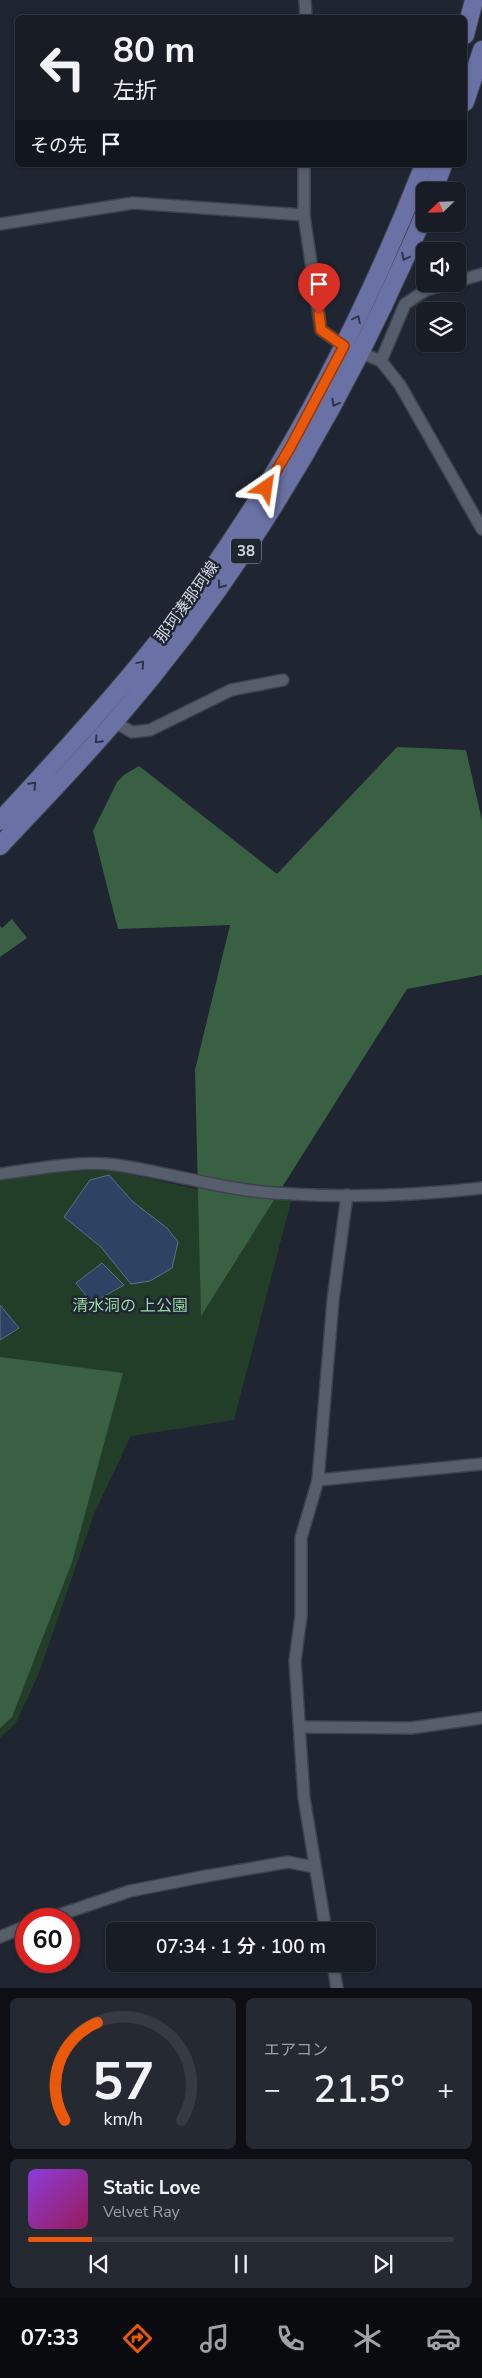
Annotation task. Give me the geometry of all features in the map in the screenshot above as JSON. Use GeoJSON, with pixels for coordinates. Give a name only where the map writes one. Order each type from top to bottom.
{"type":"FeatureCollection","features":[{"type":"Feature","properties":{"kind":"main road"},"geometry":{"type":"LineString","coordinates":[[467,27],[474,0]]}},
{"type":"Feature","properties":{"kind":"main road"},"geometry":{"type":"LineString","coordinates":[[467,96],[482,50]]}},
{"type":"Feature","properties":{"kind":"main road","name":"那珂湊那珂線"},"geometry":{"type":"LineString","coordinates":[[0,846],[114,722],[171,652],[244,553],[334,404],[382,267],[423,167]]}},
{"type":"Feature","properties":{"kind":"main road"},"geometry":{"type":"LineString","coordinates":[[436,182],[442,167]]}},
{"type":"Feature","properties":{"kind":"main road","name":"那珂湊那珂線"},"geometry":{"type":"LineString","coordinates":[[0,821],[106,705],[200,586],[249,515],[353,349],[416,229]]}},
{"type":"Feature","properties":{"kind":"street"},"geometry":{"type":"LineString","coordinates":[[305,0],[306,15]]}},
{"type":"Feature","properties":{"kind":"street"},"geometry":{"type":"LineString","coordinates":[[304,167],[304,215],[321,330],[353,349],[382,361],[400,384],[482,529]]}},
{"type":"Feature","properties":{"kind":"street"},"geometry":{"type":"LineString","coordinates":[[0,224],[133,203],[304,215]]}},
{"type":"Feature","properties":{"kind":"street"},"geometry":{"type":"LineString","coordinates":[[466,279],[482,274]]}},
{"type":"Feature","properties":{"kind":"street"},"geometry":{"type":"LineString","coordinates":[[382,361],[405,304],[423,292]]}},
{"type":"Feature","properties":{"kind":"street"},"geometry":{"type":"LineString","coordinates":[[114,722],[132,732],[150,730],[231,690],[283,680]]}},
{"type":"Feature","properties":{"kind":"street"},"geometry":{"type":"LineString","coordinates":[[0,1174],[86,1165],[116,1165],[219,1187],[274,1193],[420,1195],[482,1188]]}},
{"type":"Feature","properties":{"kind":"street"},"geometry":{"type":"LineString","coordinates":[[324,1922],[304,1798],[301,1727],[295,1661],[301,1616],[301,1538],[318,1480],[333,1300],[347,1195]]}},
{"type":"Feature","properties":{"kind":"street"},"geometry":{"type":"LineString","coordinates":[[318,1480],[482,1464]]}},
{"type":"Feature","properties":{"kind":"street"},"geometry":{"type":"LineString","coordinates":[[301,1727],[411,1728],[482,1718]]}},
{"type":"Feature","properties":{"kind":"street"},"geometry":{"type":"LineString","coordinates":[[80,1908],[130,1891],[201,1877],[288,1862],[314,1867]]}},
{"type":"Feature","properties":{"kind":"street"},"geometry":{"type":"LineString","coordinates":[[0,1937],[15,1931]]}},
{"type":"Feature","properties":{"kind":"street"},"geometry":{"type":"LineString","coordinates":[[334,1972],[337,1988]]}},
{"type":"Feature","properties":{"kind":"green space"},"geometry":{"type":"Polygon","coordinates":[[[397,747],[466,750],[482,821],[482,975],[407,989],[201,1316],[195,1070],[230,925],[118,929],[93,831],[117,782],[124,775],[139,766],[277,874],[397,747]]]}},
{"type":"Feature","properties":{"kind":"green space"},"geometry":{"type":"Polygon","coordinates":[[[12,919],[27,938],[0,957],[0,926],[2,928],[12,919]]]}},
{"type":"Feature","properties":{"kind":"green space","name":"清水洞の 上公園"},"geometry":{"type":"Polygon","coordinates":[[[111,1170],[209,1192],[292,1198],[234,1420],[131,1436],[94,1514],[39,1673],[16,1723],[0,1738],[0,1172],[38,1173],[111,1170]]]}},
{"type":"Feature","properties":{"kind":"green space"},"geometry":{"type":"Polygon","coordinates":[[[0,1357],[123,1373],[72,1562],[12,1717],[0,1728],[0,1357]]]}},
{"type":"Feature","properties":{"kind":"water"},"geometry":{"type":"Polygon","coordinates":[[[109,1175],[132,1201],[167,1228],[178,1242],[172,1268],[150,1281],[131,1284],[101,1247],[64,1217],[90,1180],[109,1175]]]}},
{"type":"Feature","properties":{"kind":"water"},"geometry":{"type":"Polygon","coordinates":[[[102,1263],[124,1285],[92,1303],[76,1283],[102,1263]]]}},
{"type":"Feature","properties":{"kind":"water"},"geometry":{"type":"Polygon","coordinates":[[[0,1305],[19,1328],[0,1340],[0,1305]]]}},
{"type":"Feature","properties":{"kind":"route"},"geometry":{"type":"LineString","coordinates":[[266,488],[334,368],[344,346],[321,330],[319,314]]}}]}
